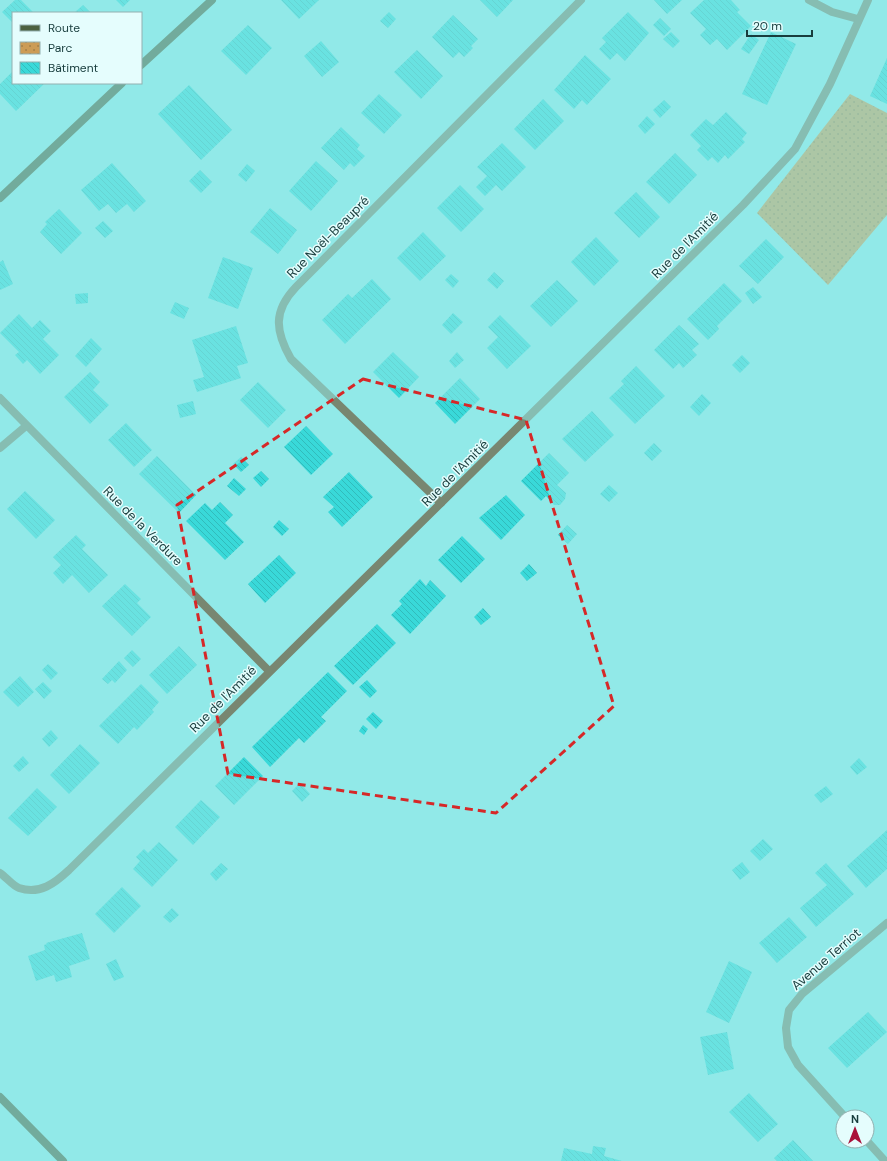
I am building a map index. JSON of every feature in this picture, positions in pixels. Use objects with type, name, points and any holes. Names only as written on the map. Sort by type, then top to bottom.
[{"type":"street","points":[[142,64],[212,0]]},
{"type":"street","name":"Rue Noël-Beaupré","points":[[441,503],[291,359],[282,343],[278,328],[280,313],[296,286],[581,0]]},
{"type":"street","points":[[809,0],[832,12],[858,19]]},
{"type":"street","name":"Rue de l'Amitié","points":[[0,873],[18,888],[36,891],[53,884],[743,205],[795,149],[830,84],[858,19],[868,0]]},
{"type":"street","points":[[0,198],[121,84]]},
{"type":"street","name":"Rue de la Verdure","points":[[0,398],[269,671]]},
{"type":"street","points":[[0,448],[26,426]]},
{"type":"street","name":"Avenue Terriot","points":[[838,1109],[798,1065],[788,1047],[786,1028],[789,1010],[802,994],[887,923]]},
{"type":"street","points":[[0,1097],[63,1161]]},
{"type":"street","points":[[874,1149],[885,1161]]},
{"type":"highlighted area","points":[[363,379],[526,420],[614,706],[496,813],[228,774],[177,505]]},
{"type":"green space","points":[[850,94],[887,113],[887,215],[828,285],[757,213]]},
{"type":"building","points":[[15,0],[21,0],[33,12],[12,12],[12,22],[2,12]]},
{"type":"building","points":[[116,0],[130,0],[123,7]]},
{"type":"building","points":[[281,0],[319,0],[299,19]]},
{"type":"building","points":[[480,0],[513,0],[497,17]]},
{"type":"building","points":[[654,0],[682,0],[667,14]]},
{"type":"building","points":[[704,0],[731,0],[740,10],[737,12],[751,26],[727,50],[717,39],[710,45],[700,35],[706,29],[690,13]]},
{"type":"building","points":[[83,5],[90,12],[75,12]]},
{"type":"building","points":[[389,12],[396,19],[388,28],[380,21]]},
{"type":"building","points":[[628,12],[649,33],[625,61],[617,53],[610,60],[599,49],[606,42],[602,38]]},
{"type":"building","points":[[453,15],[478,39],[471,46],[473,48],[464,57],[459,52],[453,58],[432,37]]},
{"type":"building","points":[[660,18],[671,29],[664,36],[653,25]]},
{"type":"building","points":[[248,25],[272,48],[246,75],[221,51]]},
{"type":"building","points":[[671,32],[680,41],[673,48],[663,39]]},
{"type":"building","points":[[771,32],[796,44],[767,105],[742,94]]},
{"type":"building","points":[[751,34],[759,40],[749,54],[741,49]]},
{"type":"building","points":[[321,41],[339,62],[322,77],[304,56]]},
{"type":"building","points":[[417,50],[443,76],[421,99],[394,72]]},
{"type":"building","points":[[585,55],[611,79],[587,105],[582,100],[574,109],[554,90]]},
{"type":"building","points":[[887,58],[887,104],[870,96]]},
{"type":"building","points":[[12,72],[12,84],[44,84],[16,111],[0,94],[0,84]]},
{"type":"building","points":[[189,85],[232,130],[201,160],[158,114]]},
{"type":"building","points":[[379,94],[402,115],[384,134],[361,113]]},
{"type":"building","points":[[543,99],[564,121],[535,150],[514,129]]},
{"type":"building","points":[[664,100],[671,107],[660,118],[653,110]]},
{"type":"building","points":[[726,112],[747,133],[742,139],[745,142],[728,159],[725,155],[718,163],[712,157],[708,161],[697,150],[701,146],[690,135],[706,119],[713,125]]},
{"type":"building","points":[[647,116],[655,124],[645,134],[638,126]]},
{"type":"building","points":[[341,127],[360,145],[357,149],[365,156],[354,167],[350,163],[344,170],[321,148]]},
{"type":"building","points":[[502,143],[526,167],[502,191],[496,185],[485,196],[476,187],[487,176],[477,167]]},
{"type":"building","points":[[675,153],[697,175],[669,204],[646,182]]},
{"type":"building","points":[[316,161],[338,181],[311,211],[289,191]]},
{"type":"building","points":[[112,163],[146,201],[134,212],[127,204],[116,213],[108,204],[99,211],[81,190]]},
{"type":"building","points":[[247,164],[255,171],[246,182],[238,175]]},
{"type":"building","points":[[200,170],[212,182],[201,193],[189,181]]},
{"type":"building","points":[[460,185],[484,209],[461,232],[437,208]]},
{"type":"building","points":[[636,192],[660,217],[639,238],[614,213]]},
{"type":"building","points":[[270,208],[297,230],[278,254],[250,232]]},
{"type":"building","points":[[59,209],[82,233],[61,254],[40,232],[47,224],[45,222]]},
{"type":"building","points":[[103,221],[113,231],[105,238],[95,228]]},
{"type":"building","points":[[423,232],[446,256],[420,281],[397,258]]},
{"type":"building","points":[[596,237],[619,261],[594,286],[571,262]]},
{"type":"building","points":[[766,239],[784,257],[758,284],[739,266]]},
{"type":"building","points":[[223,257],[253,268],[238,309],[208,298]]},
{"type":"building","points":[[3,260],[13,284],[0,290],[0,262]]},
{"type":"building","points":[[494,272],[504,281],[497,289],[487,280]]},
{"type":"building","points":[[451,274],[459,281],[453,288],[445,280]]},
{"type":"building","points":[[372,279],[391,299],[345,344],[322,320],[348,294],[352,298]]},
{"type":"building","points":[[557,280],[578,301],[551,327],[530,306]]},
{"type":"building","points":[[724,283],[742,301],[717,326],[719,329],[708,340],[687,319]]},
{"type":"building","points":[[753,287],[762,297],[753,304],[745,293]]},
{"type":"building","points":[[88,293],[88,303],[76,304],[75,294]]},
{"type":"building","points":[[175,302],[189,308],[184,319],[170,313]]},
{"type":"building","points":[[453,313],[463,322],[451,334],[442,325]]},
{"type":"building","points":[[19,314],[32,328],[40,320],[51,331],[43,339],[59,355],[40,374],[27,360],[23,364],[15,355],[19,352],[0,333]]},
{"type":"building","points":[[500,315],[531,346],[507,369],[487,348],[498,337],[488,327]]},
{"type":"building","points":[[679,325],[699,344],[692,350],[697,355],[683,368],[679,363],[673,369],[654,350]]},
{"type":"building","points":[[236,326],[248,363],[237,366],[241,378],[197,392],[193,380],[204,377],[192,340]]},
{"type":"building","points":[[91,338],[102,349],[86,367],[75,356]]},
{"type":"building","points":[[393,352],[419,377],[399,398],[373,372]]},
{"type":"building","points":[[457,352],[464,360],[455,368],[449,361]]},
{"type":"building","points":[[742,355],[750,363],[740,373],[732,365]]},
{"type":"building","points":[[636,366],[665,396],[635,424],[609,398],[624,384],[621,381]]},
{"type":"building","points":[[90,372],[100,382],[93,390],[109,405],[90,424],[64,397]]},
{"type":"building","points":[[460,378],[480,399],[455,424],[435,403]]},
{"type":"building","points":[[258,382],[286,410],[268,428],[240,400]]},
{"type":"building","points":[[702,394],[711,403],[699,416],[690,407]]},
{"type":"building","points":[[193,401],[196,414],[180,418],[177,405]]},
{"type":"building","points":[[592,411],[614,435],[585,462],[562,439]]},
{"type":"building","points":[[126,423],[152,450],[134,467],[108,440]]},
{"type":"building","points":[[306,426],[333,454],[311,475],[284,447]]},
{"type":"building","points":[[654,443],[662,451],[652,461],[644,453]]},
{"type":"building","points":[[549,453],[569,473],[557,485],[566,493],[565,499],[560,505],[554,505],[546,496],[541,501],[521,481]]},
{"type":"building","points":[[157,456],[196,495],[179,513],[139,474]]},
{"type":"building","points":[[241,457],[249,465],[241,472],[233,464]]},
{"type":"building","points":[[261,471],[269,479],[261,487],[253,478]]},
{"type":"building","points":[[349,472],[373,497],[342,527],[328,512],[334,507],[323,497]]},
{"type":"building","points":[[234,478],[246,489],[239,496],[227,486]]},
{"type":"building","points":[[609,485],[618,493],[609,502],[600,494]]},
{"type":"building","points":[[25,491],[55,520],[36,539],[7,509]]},
{"type":"building","points":[[506,495],[525,515],[501,540],[479,518]]},
{"type":"building","points":[[220,502],[233,515],[225,523],[244,542],[225,560],[186,521],[205,503],[212,510]]},
{"type":"building","points":[[279,520],[289,529],[282,536],[273,527]]},
{"type":"building","points":[[567,525],[577,534],[568,544],[558,535]]},
{"type":"building","points":[[76,535],[86,545],[82,549],[108,575],[89,593],[72,575],[63,584],[53,573],[61,565],[53,557]]},
{"type":"building","points":[[462,536],[485,559],[461,583],[438,560]]},
{"type":"building","points":[[279,555],[296,573],[265,603],[248,584]]},
{"type":"building","points":[[529,564],[537,573],[527,581],[520,573]]},
{"type":"building","points":[[420,579],[426,586],[430,580],[446,596],[410,634],[391,615],[402,604],[399,601]]},
{"type":"building","points":[[125,584],[141,599],[137,603],[151,617],[132,636],[102,606]]},
{"type":"building","points":[[483,608],[491,617],[481,625],[474,617]]},
{"type":"building","points":[[377,624],[396,643],[353,685],[334,666]]},
{"type":"building","points":[[179,646],[197,665],[167,694],[149,675]]},
{"type":"building","points":[[132,650],[141,659],[133,667],[124,658]]},
{"type":"building","points":[[119,661],[127,670],[115,683],[112,680],[108,684],[102,679]]},
{"type":"building","points":[[48,664],[58,673],[51,680],[42,670]]},
{"type":"building","points":[[328,672],[347,691],[321,717],[326,721],[304,743],[299,738],[270,767],[252,747]]},
{"type":"building","points":[[20,676],[34,692],[18,707],[3,692]]},
{"type":"building","points":[[367,680],[377,691],[370,698],[359,687]]},
{"type":"building","points":[[43,682],[52,691],[44,699],[35,689]]},
{"type":"building","points":[[141,684],[159,702],[152,710],[154,712],[137,730],[134,727],[118,744],[99,726]]},
{"type":"building","points":[[373,712],[383,721],[376,729],[366,719]]},
{"type":"building","points":[[363,725],[368,729],[364,735],[359,731]]},
{"type":"building","points":[[51,730],[58,738],[49,747],[42,739]]},
{"type":"building","points":[[80,744],[100,763],[69,794],[50,775]]},
{"type":"building","points":[[23,756],[29,763],[19,772],[13,766]]},
{"type":"building","points":[[244,757],[263,776],[234,805],[215,786]]},
{"type":"building","points":[[859,758],[867,767],[857,775],[850,767]]},
{"type":"building","points":[[300,783],[310,794],[302,802],[292,791]]},
{"type":"building","points":[[826,786],[833,794],[821,803],[814,795]]},
{"type":"building","points":[[37,788],[57,807],[28,836],[8,818]]},
{"type":"building","points":[[201,800],[220,817],[193,845],[175,827]]},
{"type":"building","points":[[887,830],[887,869],[866,888],[847,866]]},
{"type":"building","points":[[763,839],[773,849],[760,861],[750,851]]},
{"type":"building","points":[[159,842],[178,860],[152,887],[133,869],[140,861],[136,857],[144,849],[148,853]]},
{"type":"building","points":[[742,862],[750,872],[740,880],[732,870]]},
{"type":"building","points":[[221,863],[228,869],[216,881],[210,874]]},
{"type":"building","points":[[826,863],[854,894],[816,927],[800,908],[827,885],[815,873]]},
{"type":"building","points":[[122,887],[141,906],[114,933],[95,914]]},
{"type":"building","points":[[172,908],[179,915],[170,923],[163,917]]},
{"type":"building","points":[[789,917],[807,937],[777,963],[759,943]]},
{"type":"building","points":[[82,933],[90,959],[69,966],[72,977],[56,982],[54,975],[36,981],[28,956],[45,950],[44,945],[47,944],[46,943]]},
{"type":"building","points":[[116,959],[124,977],[114,981],[106,964]]},
{"type":"building","points":[[729,961],[752,972],[729,1023],[706,1012]]},
{"type":"building","points":[[868,1012],[887,1032],[847,1068],[828,1048]]},
{"type":"building","points":[[727,1032],[734,1069],[708,1075],[700,1037]]},
{"type":"building","points":[[749,1093],[778,1124],[758,1142],[729,1112]]},
{"type":"building","points":[[793,1140],[813,1161],[777,1161],[774,1158]]},
{"type":"building","points":[[593,1146],[606,1148],[604,1156],[622,1161],[561,1161],[564,1148],[592,1154]]}]
